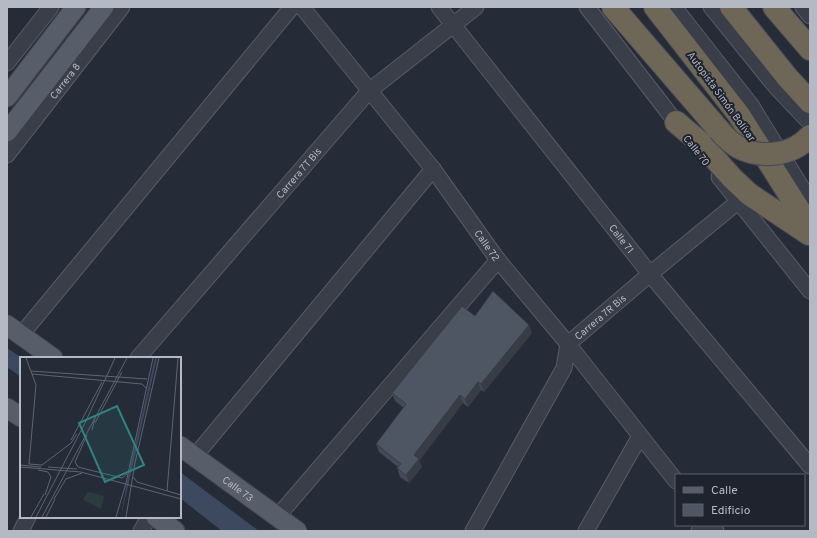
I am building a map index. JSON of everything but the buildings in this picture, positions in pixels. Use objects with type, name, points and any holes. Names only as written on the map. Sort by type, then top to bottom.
[{"type":"highway","name":"Autopista Simón Bolívar","points":[[655,7],[738,115],[810,227]]},
{"type":"highway","points":[[731,7],[787,77],[810,102]]},
{"type":"highway","points":[[774,7],[810,49]]},
{"type":"highway","points":[[615,8],[719,130],[736,147],[759,154],[783,153],[805,142],[810,136]]},
{"type":"highway","points":[[676,122],[702,144],[732,178],[749,194],[810,235]]},
{"type":"main road","points":[[7,97],[76,7]]},
{"type":"main road","name":"Carrera 8","points":[[7,132],[104,8]]},
{"type":"main road","points":[[14,330],[52,357]]},
{"type":"main road","points":[[7,408],[20,416]]},
{"type":"main road","name":"Calle 73","points":[[187,451],[297,531]]},
{"type":"main road","points":[[157,518],[175,531]]},
{"type":"street","points":[[7,63],[12,46],[51,7]]},
{"type":"street","name":"Carrera 8","points":[[7,155],[122,7]]},
{"type":"street","points":[[14,330],[292,7]]},
{"type":"street","name":"Calle 72","points":[[302,7],[433,170],[498,260],[568,344],[675,480]]},
{"type":"street","name":"Calle 71","points":[[440,7],[650,274],[810,466]]},
{"type":"street","name":"Carrera 7T Bis","points":[[139,357],[369,91],[476,7]]},
{"type":"street","name":"Calle 70","points":[[587,7],[810,291]]},
{"type":"street","points":[[674,7],[751,105],[810,201]]},
{"type":"street","points":[[711,7],[775,86],[810,123]]},
{"type":"street","points":[[803,7],[810,16]]},
{"type":"street","points":[[187,451],[433,170]]},
{"type":"street","name":"Carrera 7R Bis","points":[[473,531],[564,368],[568,344],[739,201]]},
{"type":"street","points":[[278,516],[498,260]]},
{"type":"street","points":[[586,531],[640,436]]},
{"type":"street","points":[[21,531],[28,518]]},
{"type":"street","points":[[141,531],[148,518]]},
{"type":"water","points":[[7,348],[20,357],[20,376],[7,367]]},
{"type":"water","points":[[181,473],[259,531],[222,531],[181,499]]}]
